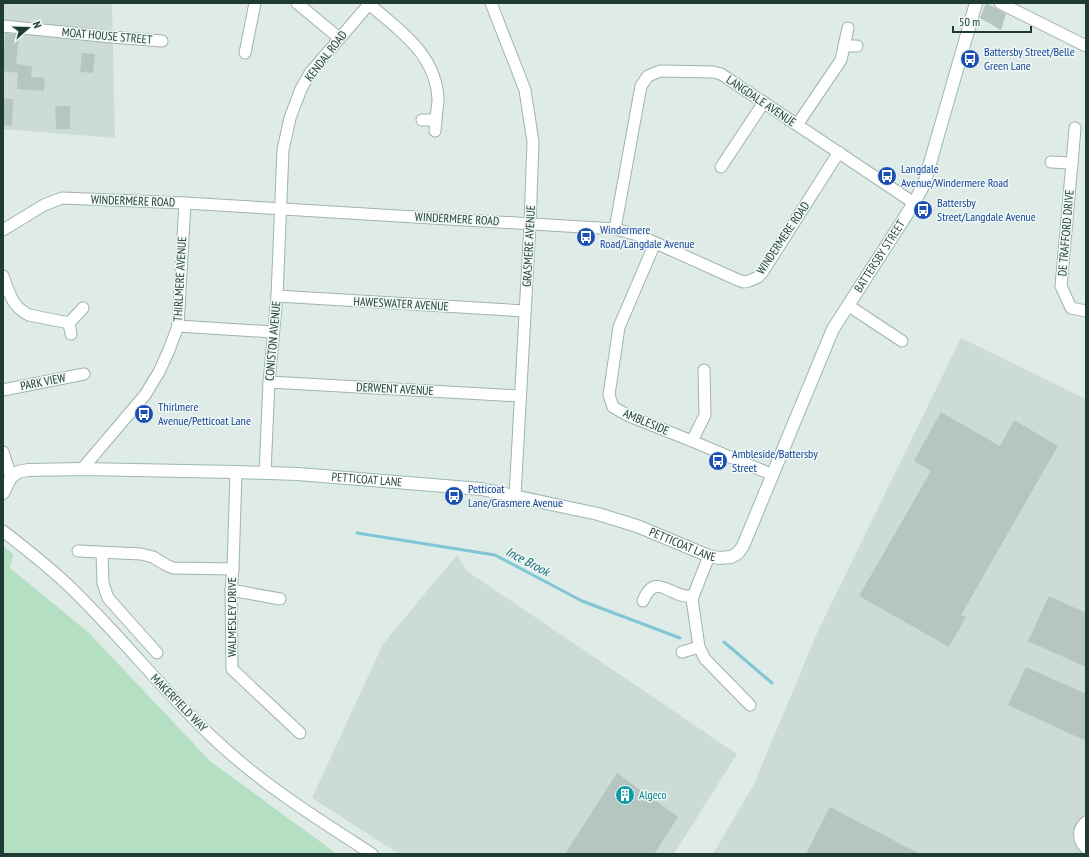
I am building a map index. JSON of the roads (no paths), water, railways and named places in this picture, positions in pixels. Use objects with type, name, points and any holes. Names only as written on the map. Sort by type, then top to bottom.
[{"type":"street","points":[[245,53],[255,3]]},
{"type":"street","points":[[297,3],[339,38]]},
{"type":"street","points":[[369,3],[414,43],[425,56],[432,70],[438,98],[436,126],[422,120]]},
{"type":"street","name":"KENDAL ROAD","points":[[280,209],[283,150],[290,118],[301,89],[310,73],[369,3]]},
{"type":"street","name":"GRASMERE AVENUE","points":[[491,3],[525,90],[533,142],[515,496]]},
{"type":"street","name":"BATTERSBY STREET","points":[[731,557],[738,553],[743,546],[833,329],[914,203],[924,184],[976,3]]},
{"type":"street","points":[[1000,3],[1086,46]]},
{"type":"street","name":"MOAT HOUSE STREET","points":[[3,26],[162,41]]},
{"type":"street","points":[[797,125],[841,60],[848,28]]},
{"type":"street","points":[[844,46],[857,46]]},
{"type":"street","name":"LANGDALE AVENUE","points":[[616,229],[640,86],[648,76],[660,71],[713,72],[728,78],[914,203]]},
{"type":"street","points":[[721,167],[764,102]]},
{"type":"street","name":"DE TRAFFORD DRIVE","points":[[1075,128],[1061,286],[1070,308],[1086,311]]},
{"type":"street","name":"WINDERMERE ROAD","points":[[3,230],[44,205],[62,198],[184,203],[616,229],[638,235],[744,282],[754,280],[762,273],[839,152]]},
{"type":"street","points":[[1051,162],[1072,163]]},
{"type":"street","name":"THIRLMERE AVENUE","points":[[82,469],[145,395],[159,372],[169,350],[178,326],[184,203]]},
{"type":"street","name":"CONISTON AVENUE","points":[[265,473],[269,382],[277,296],[280,209]]},
{"type":"street","name":"AMBLESIDE","points":[[655,243],[619,327],[609,396],[613,407],[629,416],[772,475]]},
{"type":"street","points":[[3,276],[15,305],[24,313],[70,328],[83,308]]},
{"type":"street","name":"HAWESWATER AVENUE","points":[[277,296],[525,311]]},
{"type":"street","name":"BATTERSBY STREET","points":[[849,306],[902,341]]},
{"type":"street","points":[[178,326],[273,332]]},
{"type":"street","points":[[692,441],[705,415],[704,370]]},
{"type":"street","name":"PARK VIEW","points":[[3,390],[84,374]]},
{"type":"street","name":"DERWENT AVENUE","points":[[269,382],[520,396]]},
{"type":"street","points":[[3,452],[6,484]]},
{"type":"street","name":"PETTICOAT LANE","points":[[6,484],[18,472],[28,470],[82,469],[265,473],[481,489],[598,514],[662,536],[709,556],[725,559],[731,557]]},
{"type":"street","name":"WALMESLEY DRIVE","points":[[236,472],[231,590],[232,669],[300,733]]},
{"type":"street","name":"MAKERFIELD WAY","points":[[3,530],[69,586],[100,617],[180,706],[213,738],[255,774],[298,806],[372,854]]},
{"type":"street","points":[[78,551],[141,554],[153,557],[174,568],[233,569]]},
{"type":"street","points":[[102,553],[103,583],[108,598],[157,653]]},
{"type":"street","points":[[709,556],[692,599],[699,647],[705,659],[750,706]]},
{"type":"street","points":[[643,601],[647,590],[654,586],[661,586],[686,597],[693,596]]},
{"type":"street","points":[[231,590],[280,599]]},
{"type":"street","points":[[682,652],[699,647]]},
{"type":"street","points":[[1086,822],[1079,833],[1081,843],[1086,848]]},
{"type":"waterway","name":"Ince Brook","points":[[357,533],[495,555],[582,601],[680,638]]},
{"type":"waterway","name":"Ince Brook","points":[[724,642],[772,683]]},
{"type":"place","name":"Battersby Street/Belle Green Lane","points":[[970,59]]},
{"type":"place","name":"Langdale Avenue/Windermere Road","points":[[887,176]]},
{"type":"place","name":"Battersby Street/Langdale Avenue","points":[[923,210]]},
{"type":"place","name":"Windermere Road/Langdale Avenue","points":[[586,237]]},
{"type":"place","name":"Thirlmere Avenue/Petticoat Lane","points":[[144,414]]},
{"type":"place","name":"Ambleside/Battersby Street","points":[[718,461]]},
{"type":"place","name":"Petticoat Lane/Grasmere Avenue","points":[[454,496]]},
{"type":"place","name":"Algeco","points":[[625,795]]}]
